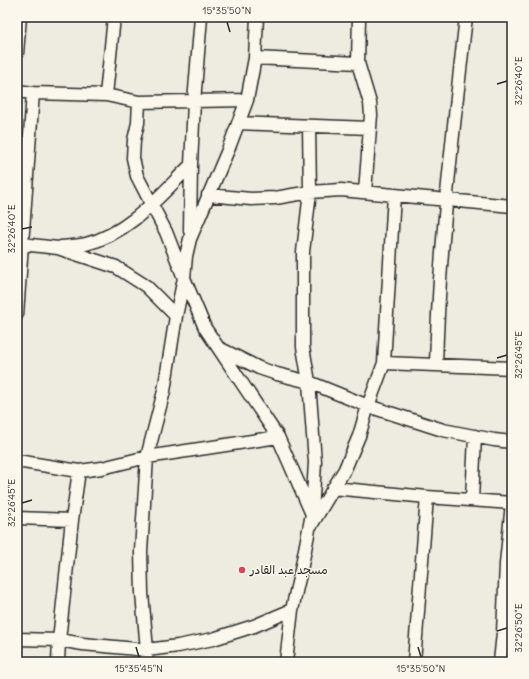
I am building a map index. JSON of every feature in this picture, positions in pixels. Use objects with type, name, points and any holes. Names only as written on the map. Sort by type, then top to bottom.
[{"type":"street","points":[[17,53],[20,17]]},
{"type":"street","points":[[106,95],[114,17]]},
{"type":"street","points":[[190,239],[191,165],[200,17]]},
{"type":"street","points":[[147,656],[142,593],[141,551],[147,457],[164,391],[190,239],[248,100],[255,58],[257,17]]},
{"type":"street","points":[[359,17],[358,63],[370,103],[371,115],[365,192]]},
{"type":"street","points":[[436,365],[446,199],[466,17]]},
{"type":"street","points":[[255,58],[358,63]]},
{"type":"street","points":[[17,91],[33,93],[106,95],[139,102],[248,100]]},
{"type":"street","points":[[17,314],[19,257],[22,244],[33,93]]},
{"type":"street","points":[[139,102],[138,123],[134,140],[133,158],[137,176],[166,232],[205,328],[278,437],[312,514]]},
{"type":"street","points":[[238,123],[370,128]]},
{"type":"street","points":[[286,662],[292,610],[310,528],[315,462],[309,382],[303,347],[303,252],[310,192],[309,126]]},
{"type":"street","points":[[58,248],[85,245],[107,237],[128,225],[191,165]]},
{"type":"street","points":[[208,195],[251,199],[275,198],[310,192],[341,190],[512,206]]},
{"type":"street","points":[[310,528],[345,469],[359,436],[368,406],[384,364],[394,195]]},
{"type":"street","points":[[22,244],[58,248],[116,267],[146,286],[176,316]]},
{"type":"street","points":[[218,348],[259,368],[309,382],[368,406],[443,430],[512,442]]},
{"type":"street","points":[[384,364],[512,368]]},
{"type":"street","points":[[472,500],[475,436]]},
{"type":"street","points":[[17,461],[79,471],[102,468],[147,457],[278,437]]},
{"type":"street","points":[[58,662],[72,520],[79,471]]},
{"type":"street","points":[[333,488],[512,503],[506,564],[503,633],[500,662]]},
{"type":"street","points":[[414,662],[427,497]]},
{"type":"street","points":[[17,518],[72,520]]},
{"type":"street","points":[[17,639],[59,640],[147,656],[178,646],[213,639],[254,626],[292,610]]},
{"type":"place","name":"مسجد عبد القادر","points":[[242,570]]}]
